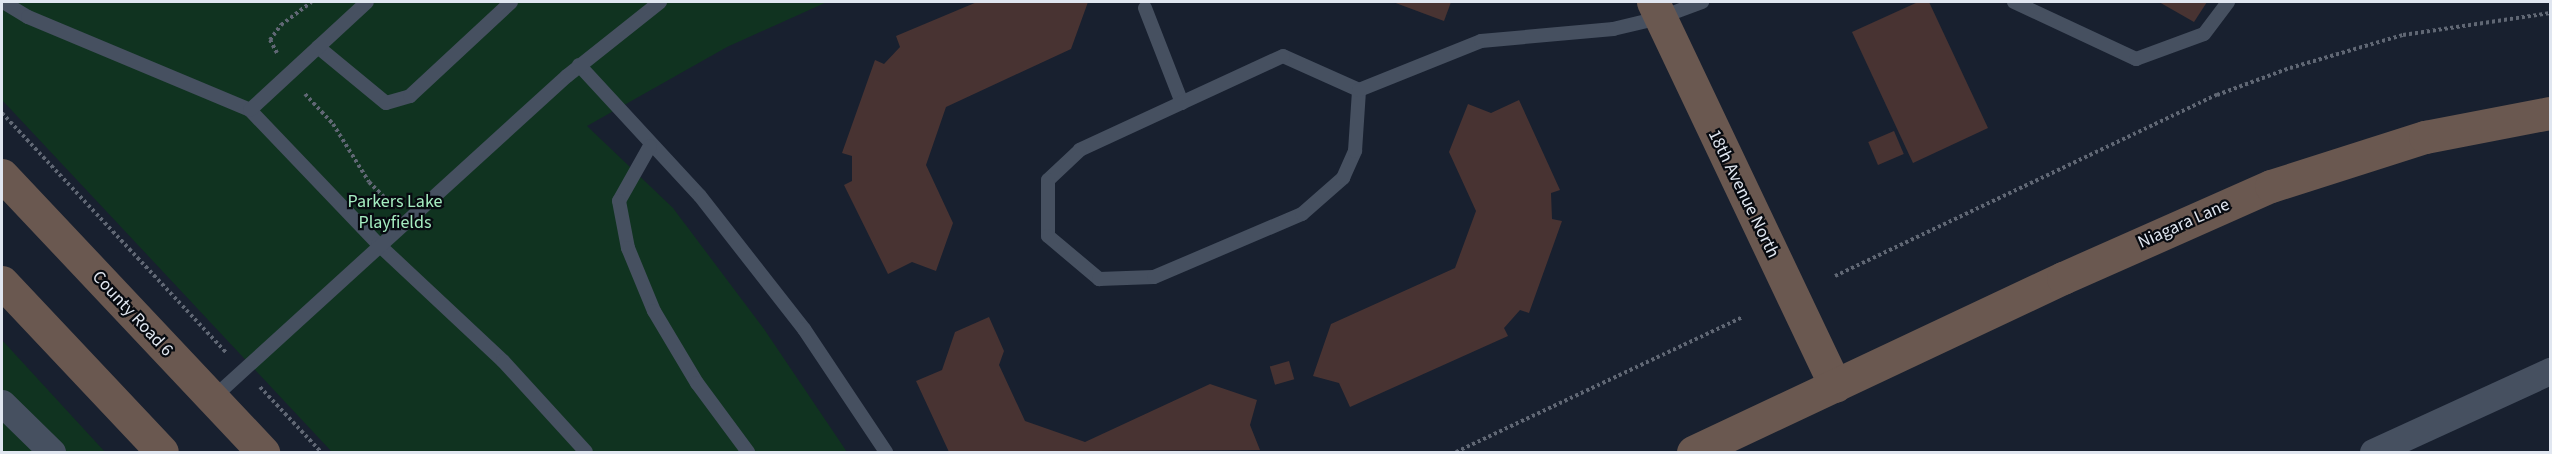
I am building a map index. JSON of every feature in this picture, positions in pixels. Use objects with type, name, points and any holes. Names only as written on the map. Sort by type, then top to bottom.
[{"type":"street","name":"18th Avenue North","points":[[1656,10],[1835,386]]},
{"type":"street","name":"Niagara Lane","points":[[1693,453],[2073,273],[2271,186],[2425,137],[2550,113]]},
{"type":"street","name":"County Road 6","points":[[2,175],[263,453]]},
{"type":"street","points":[[2,282],[162,453]]},
{"type":"street","points":[[2373,453],[2550,371]]},
{"type":"street","points":[[2,403],[52,453]]},
{"type":"lane","points":[[3,2],[28,18],[249,110],[378,244],[504,361],[586,453]]},
{"type":"lane","points":[[249,110],[367,2]]},
{"type":"lane","points":[[318,47],[386,103],[410,96],[511,2]]},
{"type":"lane","points":[[212,398],[378,244],[579,65],[660,2]]},
{"type":"lane","points":[[1359,90],[1355,151],[1343,178],[1302,214],[1154,277],[1100,279],[1048,236],[1048,180],[1080,150],[1283,56],[1359,90],[1482,41],[1614,29],[1656,10],[1701,2]]},
{"type":"lane","points":[[2014,2],[2136,59],[2204,34],[2228,2]]},
{"type":"lane","points":[[1145,8],[1182,103]]},
{"type":"lane","points":[[579,65],[650,146],[700,196],[804,329],[886,453]]},
{"type":"lane","points":[[650,146],[619,201],[628,248],[654,311],[697,383],[748,453]]},
{"type":"path","points":[[311,2],[281,25],[270,40],[288,74],[333,124],[369,183],[407,219]]},
{"type":"path","points":[[1835,276],[2217,95],[2290,68],[2403,35],[2550,13]]},
{"type":"path","points":[[2,113],[321,453]]},
{"type":"path","points":[[1456,453],[1743,318]]},
{"type":"green space","name":"Parkers Lake Playfields","points":[[2,2],[827,2],[727,47],[587,126],[673,208],[764,329],[847,452],[332,452],[2,100]]},
{"type":"green space","points":[[2,340],[105,452],[2,452]]},
{"type":"building","points":[[977,2],[1088,2],[1071,49],[946,107],[926,165],[953,223],[936,271],[912,262],[888,274],[844,185],[852,181],[852,156],[842,153],[875,60],[884,64],[900,47],[896,36]]},
{"type":"building","points":[[1393,2],[1451,2],[1444,21]]},
{"type":"building","points":[[1918,2],[1929,2],[1988,128],[1913,163],[1852,32]]},
{"type":"building","points":[[2159,2],[2207,2],[2194,22]]},
{"type":"building","points":[[1519,100],[1560,190],[1551,193],[1552,219],[1562,221],[1529,313],[1520,310],[1504,328],[1508,336],[1350,407],[1339,383],[1313,376],[1331,324],[1455,268],[1476,211],[1449,152],[1468,104],[1491,113]]},
{"type":"building","points":[[1894,131],[1904,154],[1878,165],[1868,142]]},
{"type":"building","points":[[989,317],[1004,351],[999,365],[1025,421],[1085,442],[1210,384],[1257,400],[1250,425],[1260,450],[949,452],[916,381],[942,370],[955,332]]},
{"type":"building","points":[[1289,361],[1294,379],[1275,385],[1270,367]]}]
